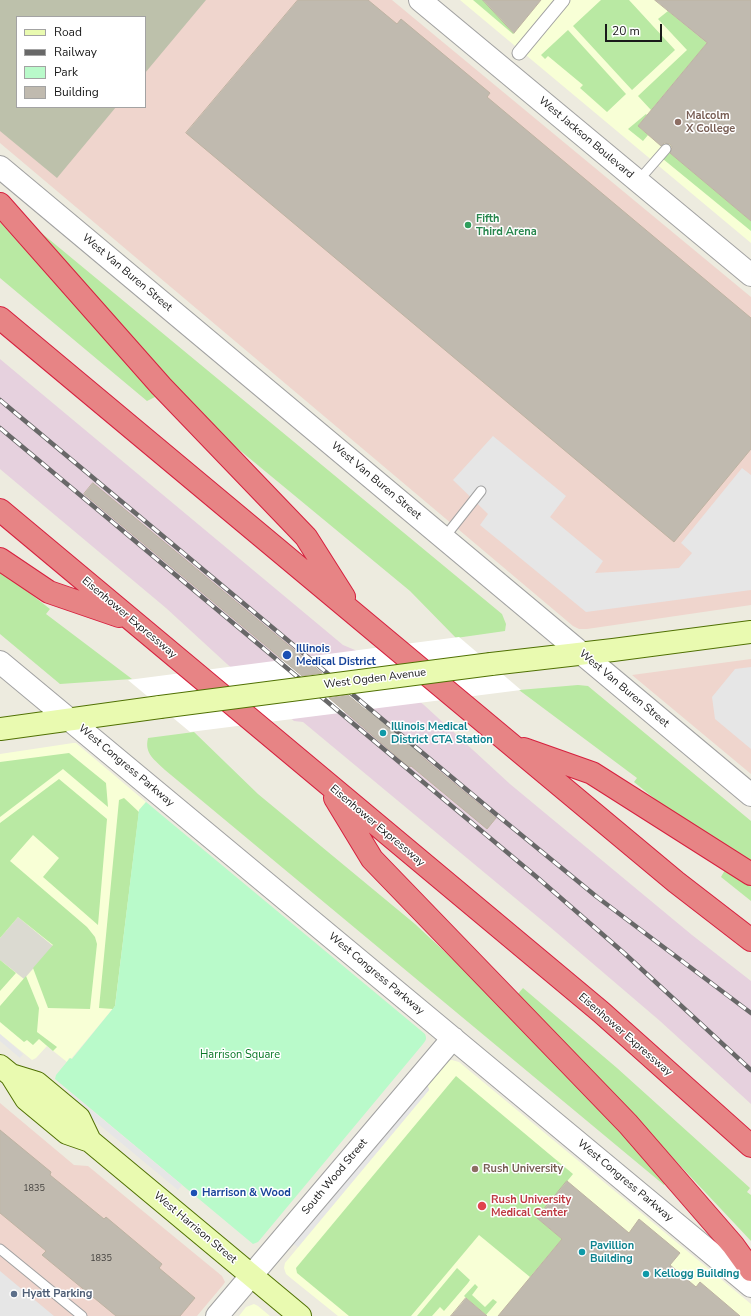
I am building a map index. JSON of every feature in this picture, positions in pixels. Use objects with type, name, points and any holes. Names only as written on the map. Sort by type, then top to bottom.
[{"type":"highway","points":[[0,204],[161,386],[306,537],[354,614]]},
{"type":"highway","points":[[0,318],[676,882],[751,940]]},
{"type":"highway","name":"Eisenhower Expressway","points":[[0,510],[601,1012],[751,1146]]},
{"type":"highway","points":[[0,559],[49,592],[132,620]]},
{"type":"highway","points":[[510,744],[592,773],[751,874]]},
{"type":"highway","points":[[328,784],[372,859],[628,1124],[733,1244],[751,1270]]},
{"type":"main road","name":"West Ogden Avenue","points":[[0,729],[491,664],[751,632]]},
{"type":"main road","name":"West Harrison Street","points":[[6,1070],[38,1083],[79,1118],[90,1141],[300,1316]]},
{"type":"street","name":"West Jackson Boulevard","points":[[420,0],[751,275]]},
{"type":"street","points":[[519,53],[563,0]]},
{"type":"street","name":"West Van Buren Street","points":[[0,167],[751,795]]},
{"type":"street","name":"West Congress Parkway","points":[[0,662],[751,1286]]},
{"type":"street","name":"South Wood Street","points":[[217,1316],[453,1038]]},
{"type":"lane","points":[[638,181],[666,149]]},
{"type":"lane","points":[[444,538],[481,491]]},
{"type":"lane","points":[[0,1249],[82,1316]]},
{"type":"shaded area","points":[[0,0],[392,0],[751,297],[751,605],[587,629],[579,629],[573,626],[0,143]]},
{"type":"shaded area","points":[[0,0],[206,0],[146,72],[146,16],[16,16],[16,108],[115,108],[57,178],[0,131]]},
{"type":"shaded area","name":"Malcolm X College","points":[[460,0],[751,0],[751,243]]},
{"type":"shaded area","points":[[0,359],[343,645],[355,650],[424,705],[510,784],[692,935],[751,981],[751,1104],[660,1021],[550,927],[303,722],[294,721],[227,664],[166,608],[0,469]]},
{"type":"shaded area","points":[[493,436],[566,496],[550,517],[603,561],[595,573],[679,568],[692,553],[681,543],[742,468],[751,475],[751,590],[586,612],[480,525],[488,514],[453,480]]},
{"type":"shaded area","points":[[751,659],[751,774],[632,675]]},
{"type":"shaded area","points":[[751,667],[751,749],[715,719],[712,697],[735,669]]},
{"type":"shaded area","points":[[76,743],[146,802],[139,810],[115,1006],[67,1062],[47,1046],[36,1058],[32,1060],[0,1034],[0,754]]},
{"type":"shaded area","points":[[18,917],[53,946],[24,979],[0,960],[0,938]]},
{"type":"shaded area","points":[[0,1034],[23,1054],[20,1058],[0,1041]]},
{"type":"shaded area","name":"Rush University Medical Center","points":[[452,1060],[459,1062],[751,1304],[751,1316],[338,1316],[286,1274],[284,1268],[285,1263],[429,1090],[427,1083],[447,1061]]},
{"type":"shaded area","points":[[427,1083],[429,1090],[298,1247],[292,1243]]},
{"type":"shaded area","points":[[71,1093],[182,1185],[178,1190],[67,1098]]},
{"type":"shaded area","points":[[0,1103],[74,1165],[88,1166],[222,1276],[225,1282],[197,1316],[0,1316]]},
{"type":"shaded area","name":"Hyatt Parking","points":[[0,1271],[54,1316],[0,1316]]},
{"type":"shaded area","points":[[254,1304],[270,1316],[239,1316],[246,1307]]},
{"type":"green space","points":[[473,0],[483,0],[514,33],[513,34]]},
{"type":"green space","points":[[601,0],[629,0],[675,50],[632,90],[573,26]]},
{"type":"green space","points":[[668,11],[707,43],[651,110],[638,96],[687,50],[658,19]]},
{"type":"green space","points":[[568,30],[626,94],[607,112],[580,88],[583,85],[548,56],[545,59],[541,55]]},
{"type":"green space","points":[[646,114],[647,115],[638,126],[648,135],[643,141],[628,129]]},
{"type":"green space","points":[[669,152],[751,221],[751,231],[663,159]]},
{"type":"green space","points":[[0,222],[155,393],[155,397],[147,401],[0,278]]},
{"type":"green space","points":[[33,226],[502,614],[506,624],[505,631],[456,638],[410,591],[231,443],[168,381]]},
{"type":"green space","points":[[0,570],[50,609],[46,614],[132,679],[60,684],[0,634]]},
{"type":"green space","points":[[578,685],[588,686],[751,821],[751,863],[682,821],[634,782],[637,778],[519,690]]},
{"type":"green space","points":[[194,732],[258,794],[415,924],[460,966],[601,1112],[666,1182],[664,1185],[165,770],[149,753],[147,744],[148,738]]},
{"type":"green space","points":[[69,753],[106,783],[108,807],[63,769],[0,817],[0,762]]},
{"type":"green space","points":[[59,779],[107,819],[98,925],[43,877],[59,858],[33,835],[10,861],[87,927],[95,937],[97,944],[90,1009],[48,1008],[33,968],[53,945],[18,917],[0,938],[0,823]]},
{"type":"green space","points":[[124,798],[139,812],[115,1006],[113,1009],[99,1008],[119,800]]},
{"type":"green space","name":"Harrison Square","points":[[146,802],[425,1034],[426,1037],[423,1044],[258,1242],[253,1244],[55,1079],[56,1075],[70,1058],[72,1059],[115,1006],[139,810]]},
{"type":"green space","points":[[725,870],[751,885],[751,901],[721,877]]},
{"type":"green space","points":[[0,960],[16,973],[0,991]]},
{"type":"green space","points":[[26,976],[39,1008],[37,1032],[57,1047],[53,1051],[39,1039],[33,1045],[27,1040],[24,1042],[0,1022],[0,1006]]},
{"type":"green space","points":[[523,988],[617,1068],[750,1188],[747,1192],[751,1195],[751,1241],[517,995]]},
{"type":"green space","points":[[456,1076],[573,1174],[537,1218],[562,1239],[530,1277],[479,1235],[411,1316],[349,1316],[297,1273],[296,1268]]},
{"type":"green space","points":[[457,1268],[470,1280],[468,1283],[444,1311],[440,1307],[432,1316],[417,1316]]},
{"type":"green space","points":[[475,1284],[478,1287],[472,1295],[485,1307],[493,1299],[497,1302],[486,1315],[464,1296]]},
{"type":"pier","points":[[459,637],[521,690],[190,732],[128,680]]},
{"type":"building","name":"Fifth Third Arena","points":[[298,0],[368,0],[397,24],[401,19],[490,93],[487,97],[751,318],[751,449],[674,542],[186,133]]},
{"type":"building","points":[[483,0],[541,0],[514,33]]},
{"type":"building","points":[[655,0],[751,0],[751,221],[670,153],[672,147],[670,144],[664,143],[661,146],[638,126],[707,43]]},
{"type":"building","points":[[93,483],[322,673],[302,676],[84,494]]},
{"type":"building","points":[[348,695],[366,710],[368,709],[421,753],[420,755],[496,818],[487,829],[411,766],[409,767],[329,698]]},
{"type":"building","points":[[0,1130],[51,1172],[50,1175],[104,1219],[106,1217],[162,1264],[159,1268],[195,1298],[180,1316],[116,1316],[42,1255],[46,1251],[0,1213]]},
{"type":"building","points":[[567,1181],[629,1233],[639,1219],[680,1253],[670,1265],[696,1287],[700,1282],[740,1316],[498,1316],[562,1239],[537,1218]]},
{"type":"building","points":[[466,1298],[487,1316],[451,1316]]},
{"type":"railway","points":[[0,400],[597,897],[751,1013]]},
{"type":"railway","points":[[0,428],[539,879],[624,953],[751,1070]]},
{"type":"place","name":"Malcolm X College","points":[[678,122]]},
{"type":"place","name":"Fifth Third Arena","points":[[468,225]]},
{"type":"place","name":"Illinois Medical District","points":[[287,655]]},
{"type":"place","name":"Illinois Medical District CTA Station","points":[[383,733]]},
{"type":"place","name":"Rush University","points":[[475,1169]]},
{"type":"place","name":"Harrison & Wood","points":[[194,1193]]},
{"type":"place","name":"Rush University Medical Center","points":[[482,1206]]},
{"type":"place","name":"Pavillion Building","points":[[582,1252]]},
{"type":"place","name":"Kellogg Building","points":[[646,1274]]},
{"type":"place","name":"Hyatt Parking","points":[[14,1294]]}]
